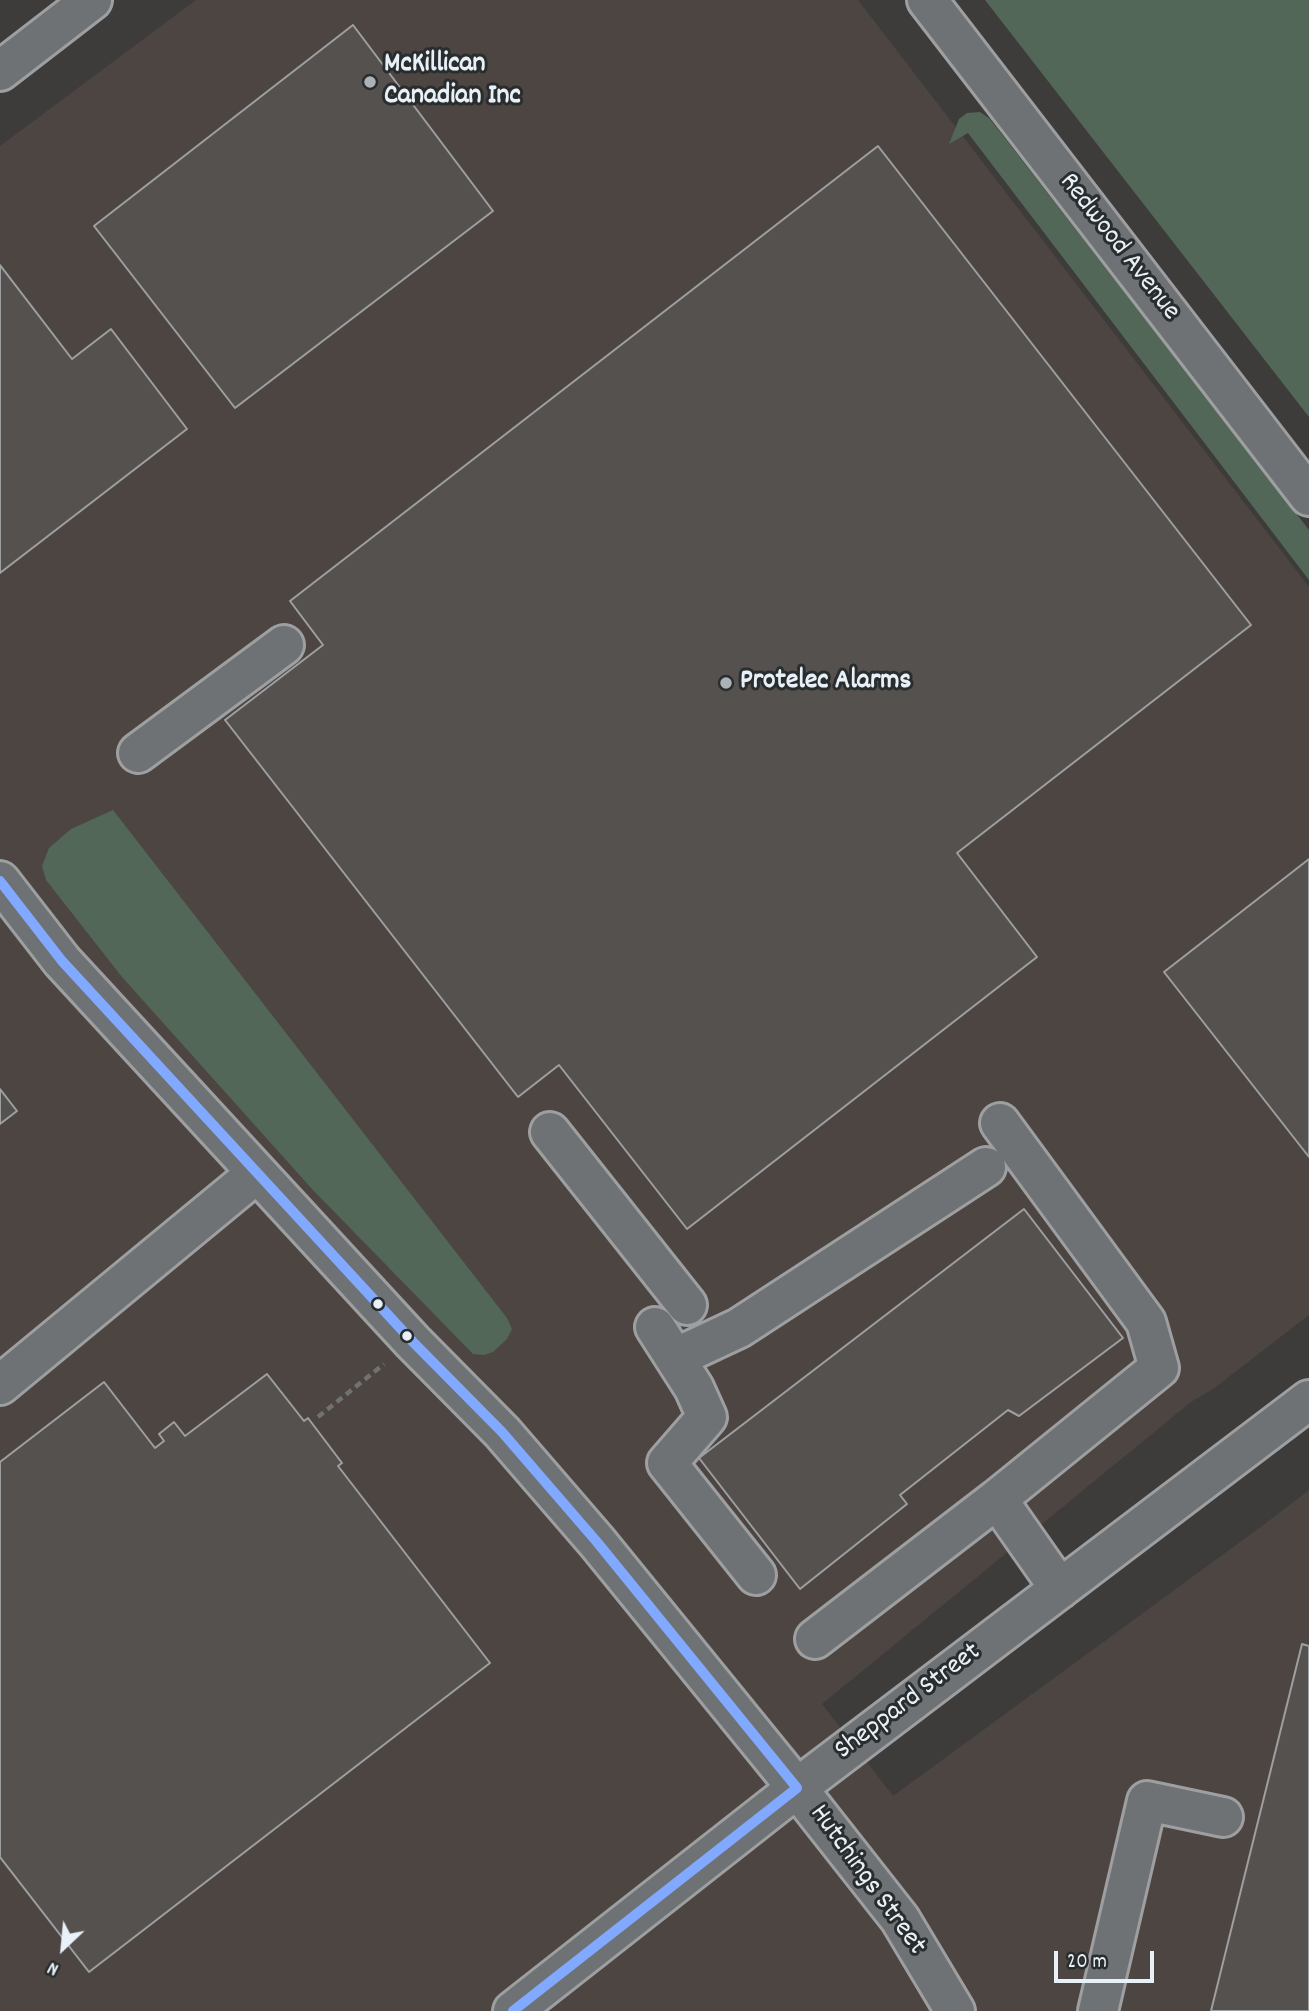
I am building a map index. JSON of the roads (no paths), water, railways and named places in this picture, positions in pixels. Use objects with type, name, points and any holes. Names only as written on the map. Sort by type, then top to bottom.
[{"type":"street","points":[[0,71],[92,0]]},
{"type":"street","name":"Redwood Avenue","points":[[927,0],[1309,496]]},
{"type":"street","points":[[138,753],[284,645]]},
{"type":"street","name":"Hutchings Street","points":[[0,881],[62,961],[412,1342],[502,1432],[580,1523],[797,1788],[900,1919],[956,2011]]},
{"type":"street","points":[[815,1639],[997,1499],[1159,1368],[1146,1322],[1000,1123]]},
{"type":"street","points":[[550,1132],[687,1304]]},
{"type":"street","points":[[756,1575],[667,1463],[708,1417],[694,1388],[665,1343],[739,1328],[986,1167]]},
{"type":"street","points":[[0,1385],[257,1173]]},
{"type":"street","name":"Sheppard Street","points":[[513,2011],[797,1788],[1309,1400]]},
{"type":"street","points":[[997,1499],[1060,1589]]},
{"type":"street","points":[[1098,2011],[1147,1801],[1223,1817]]},
{"type":"place","name":"McKillican Canadian Inc","points":[[370,82]]},
{"type":"place","name":"Protelec Alarms","points":[[726,683]]}]
